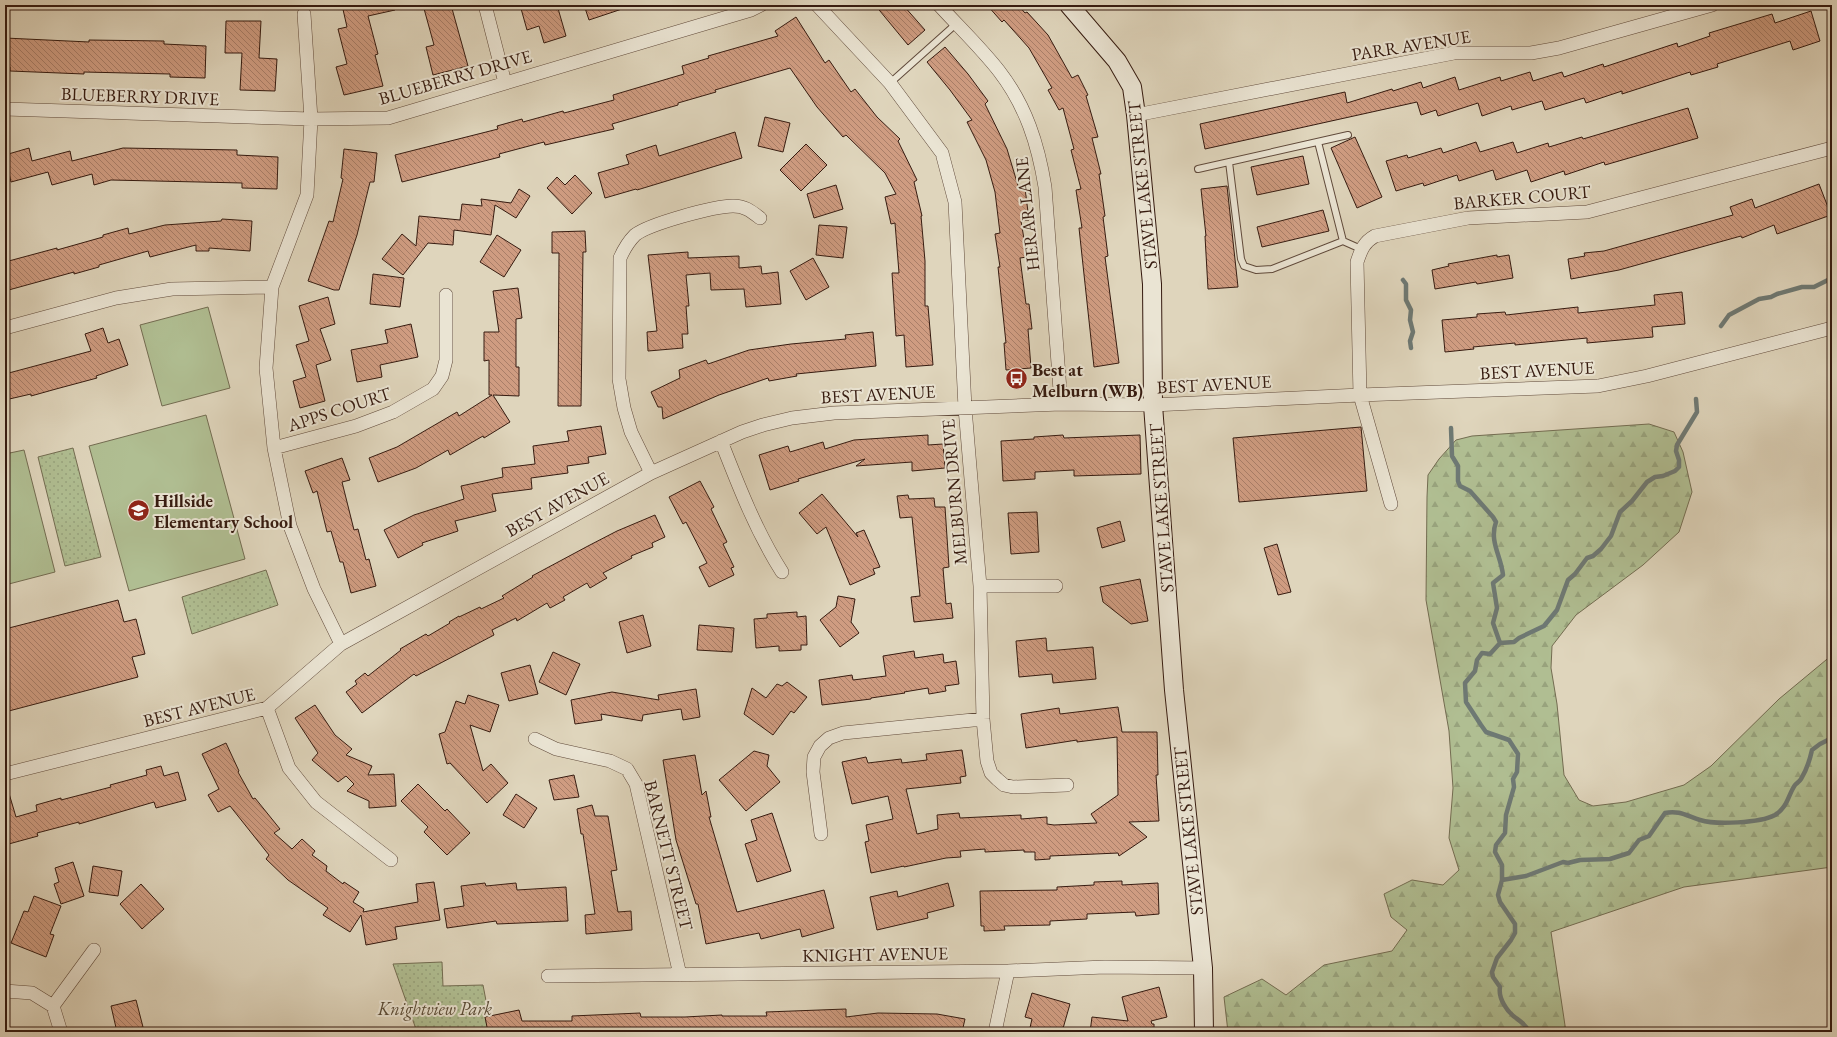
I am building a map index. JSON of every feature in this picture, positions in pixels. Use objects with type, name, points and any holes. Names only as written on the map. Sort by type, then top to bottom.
[{"type":"main road","name":"STAVE LAKE STREET","points":[[1069,5],[1117,61],[1132,87],[1136,115],[1152,284],[1153,405],[1174,690],[1202,968],[1204,1032]]},
{"type":"street","points":[[485,5],[505,83]]},
{"type":"street","name":"BLUEBERRY DRIVE","points":[[5,110],[312,119],[388,118],[751,10],[761,5]]},
{"type":"street","name":"MELBURN DRIVE","points":[[817,5],[890,83],[942,153],[955,202],[965,408],[980,586],[983,719],[987,761],[991,773],[1004,785],[1067,785]]},
{"type":"street","name":"HERAR LANE","points":[[939,5],[999,71],[1024,113],[1039,152],[1045,187],[1061,404]]},
{"type":"street","name":"PARR AVENUE","points":[[1136,115],[1454,53],[1531,53],[1559,48],[1712,5]]},
{"type":"street","points":[[304,14],[312,119],[307,195],[272,287],[266,368],[274,448],[290,526],[314,589],[341,644]]},
{"type":"street","name":"BARKER COURT","points":[[1361,249],[1368,240],[1375,236],[1468,218],[1559,214],[1593,210],[1832,148]]},
{"type":"street","points":[[651,473],[631,432],[624,408],[619,379],[620,258],[626,244],[637,234],[653,226],[718,208],[734,206],[750,209],[760,218]]},
{"type":"street","points":[[1361,249],[1357,262],[1360,395],[1391,504]]},
{"type":"street","points":[[5,328],[116,298],[172,289],[272,287]]},
{"type":"street","name":"APPS COURT","points":[[274,448],[356,426],[393,412],[433,389],[442,376],[446,360],[446,295]]},
{"type":"street","name":"BEST AVENUE","points":[[5,774],[267,708],[341,644],[651,473],[721,441],[756,427],[792,418],[834,413],[1061,404],[1153,405],[1598,386],[1648,376],[1832,328]]},
{"type":"street","points":[[721,441],[746,504],[764,543],[782,572]]},
{"type":"street","points":[[980,586],[1056,586]]},
{"type":"street","points":[[267,708],[289,768],[316,802],[392,860]]},
{"type":"street","points":[[821,834],[813,772],[814,757],[820,746],[829,738],[843,733],[983,719]]},
{"type":"street","name":"BARNETT STREET","points":[[535,739],[556,749],[610,761],[627,770],[636,784],[680,975]]},
{"type":"street","points":[[53,1006],[94,950]]},
{"type":"street","name":"KNIGHT AVENUE","points":[[548,976],[1008,971],[1104,967],[1202,968]]},
{"type":"street","points":[[995,1032],[1008,971]]},
{"type":"street","points":[[5,991],[32,993],[53,1006],[61,1032]]},
{"type":"lane","points":[[890,83],[956,24]]},
{"type":"lane","points":[[1198,169],[1348,135]]},
{"type":"lane","points":[[1318,142],[1343,241]]},
{"type":"lane","points":[[1229,162],[1241,259],[1244,266],[1256,270],[1272,269],[1343,241],[1361,249]]},
{"type":"green space","points":[[208,307],[230,388],[162,406],[140,325]]},
{"type":"green space","points":[[206,415],[245,559],[129,591],[89,446]]},
{"type":"green space","points":[[1649,424],[1674,432],[1683,452],[1692,492],[1679,532],[1643,565],[1576,615],[1552,646],[1551,668],[1557,704],[1564,775],[1579,800],[1593,806],[1626,802],[1684,785],[1711,766],[1779,699],[1832,655],[1832,867],[1684,887],[1551,932],[1566,1032],[1228,1032],[1224,997],[1262,979],[1286,995],[1324,965],[1392,951],[1407,930],[1391,917],[1384,894],[1412,880],[1443,885],[1459,870],[1449,838],[1453,788],[1449,731],[1426,600],[1428,475],[1439,459],[1456,440],[1472,436]]},
{"type":"green space","points":[[73,448],[101,557],[65,566],[38,457]]},
{"type":"green space","points":[[24,450],[55,572],[5,585],[5,454]]},
{"type":"green space","points":[[266,570],[278,605],[192,634],[182,597]]},
{"type":"green space","name":"Knightview Park","points":[[442,962],[443,986],[483,985],[492,1032],[417,1032],[393,964]]},
{"type":"building","points":[[342,5],[394,5],[395,10],[368,16],[378,54],[375,55],[383,86],[344,95],[336,67],[347,64],[338,29],[347,27]]},
{"type":"building","points":[[423,5],[451,5],[468,66],[433,75],[426,47],[434,45]]},
{"type":"building","points":[[520,5],[557,5],[566,36],[544,43],[539,26],[527,30]]},
{"type":"building","points":[[584,5],[628,5],[628,7],[589,20]]},
{"type":"building","points":[[875,5],[903,5],[925,30],[908,45]]},
{"type":"building","points":[[987,5],[1018,5],[1025,13],[1027,12],[1048,35],[1072,78],[1078,75],[1088,95],[1086,96],[1098,137],[1092,138],[1101,174],[1099,174],[1105,216],[1103,217],[1108,256],[1105,257],[1119,363],[1094,367],[1079,228],[1082,228],[1076,190],[1081,189],[1071,150],[1074,149],[1063,108],[1059,110],[1048,90],[1052,88],[1029,48],[1004,20],[1002,22]]},
{"type":"building","points":[[1811,11],[1820,41],[1793,50],[1790,41],[1717,64],[1718,67],[1691,75],[1690,72],[1622,94],[1622,91],[1586,103],[1584,98],[1545,110],[1542,101],[1512,110],[1511,106],[1482,116],[1478,103],[1438,116],[1436,110],[1421,115],[1417,102],[1205,149],[1200,124],[1345,92],[1347,103],[1421,82],[1423,88],[1455,77],[1459,90],[1500,77],[1501,81],[1530,72],[1533,81],[1562,72],[1564,77],[1603,64],[1604,67],[1677,43],[1678,47],[1710,36],[1709,33],[1772,14],[1775,23]]},
{"type":"building","points":[[796,17],[825,63],[829,60],[851,92],[855,89],[877,117],[900,139],[898,141],[917,180],[914,182],[922,216],[925,261],[925,306],[928,306],[933,365],[906,367],[904,335],[896,336],[892,273],[899,273],[895,223],[891,224],[885,197],[896,194],[885,173],[846,135],[843,137],[817,107],[790,68],[715,90],[716,92],[678,103],[678,105],[612,124],[614,129],[545,145],[544,142],[499,154],[500,157],[402,182],[395,155],[498,129],[497,126],[522,119],[523,122],[563,111],[564,113],[614,100],[613,95],[684,74],[682,66],[709,58],[708,56],[778,36],[775,31]]},
{"type":"building","points":[[226,21],[261,21],[259,58],[277,59],[275,91],[240,90],[242,53],[225,53]]},
{"type":"building","points":[[5,38],[89,42],[89,40],[164,41],[164,44],[206,46],[205,78],[170,77],[170,74],[84,72],[84,74],[10,71],[10,67],[5,67]]},
{"type":"building","points":[[945,47],[988,101],[985,104],[1007,149],[1019,189],[1025,188],[1029,220],[1021,221],[1027,257],[1020,258],[1026,304],[1029,304],[1032,329],[1028,329],[1031,368],[1006,370],[1004,343],[1006,343],[998,267],[1000,267],[995,234],[1000,233],[995,192],[986,160],[967,122],[972,120],[927,62]]},
{"type":"building","points":[[1688,108],[1698,138],[1605,165],[1604,162],[1565,175],[1564,171],[1531,182],[1527,170],[1496,180],[1493,170],[1459,181],[1457,175],[1424,186],[1423,183],[1396,191],[1386,161],[1407,155],[1408,158],[1441,148],[1443,153],[1476,142],[1480,152],[1513,142],[1517,153],[1548,143],[1549,147],[1582,137],[1583,139]]},
{"type":"building","points":[[765,117],[790,123],[783,152],[758,146]]},
{"type":"building","points":[[735,132],[742,158],[637,190],[636,189],[605,198],[598,173],[629,164],[626,155],[656,145],[659,156]]},
{"type":"building","points":[[1355,137],[1382,197],[1357,208],[1331,148]]},
{"type":"building","points":[[806,144],[827,165],[801,191],[780,170]]},
{"type":"building","points":[[29,148],[32,161],[70,151],[72,161],[123,148],[237,150],[237,155],[278,157],[277,189],[242,188],[242,183],[111,180],[94,185],[92,174],[52,185],[48,172],[11,182],[5,155]]},
{"type":"building","points":[[344,149],[377,153],[374,182],[370,182],[357,235],[339,290],[334,290],[308,281],[329,221],[333,222],[343,179],[341,178]]},
{"type":"building","points":[[1303,156],[1309,184],[1257,195],[1251,167]]},
{"type":"building","points":[[575,175],[592,193],[572,214],[547,188],[557,177],[565,185]]},
{"type":"building","points":[[1819,184],[1831,215],[1777,234],[1774,225],[1742,238],[1741,236],[1619,270],[1571,279],[1568,259],[1585,256],[1584,253],[1604,251],[1733,215],[1730,207],[1752,199],[1755,208]]},
{"type":"building","points":[[836,185],[843,209],[814,218],[807,194]]},
{"type":"building","points":[[1227,186],[1238,287],[1208,289],[1206,236],[1201,189]]},
{"type":"building","points":[[519,189],[530,196],[516,218],[495,205],[491,235],[454,230],[453,245],[428,243],[403,275],[382,259],[402,234],[416,246],[419,216],[460,220],[462,204],[482,206],[481,199],[511,203]]},
{"type":"building","points":[[1323,210],[1329,231],[1262,247],[1257,227]]},
{"type":"building","points":[[222,219],[252,221],[250,251],[209,248],[209,251],[196,251],[196,245],[150,257],[148,251],[74,274],[74,272],[5,291],[5,262],[57,248],[57,250],[128,228],[129,234],[165,225],[221,221]]},
{"type":"building","points":[[819,225],[847,227],[843,258],[816,255]]},
{"type":"building","points":[[585,231],[586,252],[583,252],[581,406],[558,406],[559,253],[552,253],[552,232]]},
{"type":"building","points":[[497,235],[521,250],[504,277],[480,262]]},
{"type":"building","points":[[688,252],[688,258],[739,256],[739,268],[761,266],[762,274],[778,272],[781,304],[746,307],[744,289],[711,290],[710,273],[686,275],[689,306],[686,306],[688,334],[682,334],[683,348],[648,351],[647,332],[657,331],[648,255]]},
{"type":"building","points":[[1497,255],[1497,257],[1509,255],[1513,278],[1477,284],[1476,282],[1435,289],[1432,270],[1449,266],[1448,264]]},
{"type":"building","points":[[813,258],[829,287],[806,300],[790,271]]},
{"type":"building","points":[[373,274],[404,278],[400,307],[370,304]]},
{"type":"building","points":[[518,288],[522,318],[516,319],[516,367],[519,367],[519,396],[493,395],[510,422],[484,438],[483,436],[450,455],[448,450],[416,468],[378,482],[369,458],[397,447],[457,412],[459,416],[492,395],[489,395],[489,360],[484,361],[484,332],[499,332],[493,291]]},
{"type":"building","points":[[1682,292],[1685,324],[1652,327],[1653,337],[1587,343],[1587,338],[1515,345],[1515,343],[1473,347],[1474,349],[1445,352],[1442,320],[1477,317],[1477,314],[1505,312],[1506,315],[1578,307],[1578,313],[1655,305],[1654,295]]},
{"type":"building","points":[[328,297],[335,324],[320,329],[331,360],[316,365],[325,401],[300,408],[293,381],[306,377],[296,345],[309,341],[299,306]]},
{"type":"building","points":[[411,324],[418,357],[380,365],[382,377],[357,382],[351,350],[388,343],[385,330]]},
{"type":"building","points":[[103,328],[108,343],[119,339],[128,365],[96,376],[97,378],[31,396],[31,394],[5,400],[5,374],[91,351],[85,334]]},
{"type":"building","points":[[873,332],[876,366],[796,374],[797,376],[769,381],[768,378],[719,395],[663,419],[662,407],[658,407],[651,392],[680,378],[679,370],[706,360],[708,364],[749,350],[791,344],[846,339],[845,335]]},
{"type":"building","points":[[601,426],[606,454],[588,457],[589,463],[567,466],[568,473],[531,478],[532,489],[492,494],[496,511],[455,521],[458,531],[422,543],[423,545],[398,558],[384,530],[414,515],[464,499],[461,486],[503,477],[502,468],[535,464],[533,446],[569,441],[567,431]]},
{"type":"building","points":[[1361,427],[1367,491],[1239,502],[1233,438]]},
{"type":"building","points":[[928,435],[928,445],[943,444],[945,468],[912,471],[912,462],[856,466],[865,459],[798,479],[799,481],[770,490],[759,455],[788,446],[790,452],[823,442],[825,449],[854,440]]},
{"type":"building","points":[[1063,435],[1064,438],[1140,435],[1141,474],[1074,476],[1074,470],[1035,472],[1035,479],[1003,481],[1001,441]]},
{"type":"building","points":[[342,458],[350,480],[342,482],[354,530],[358,529],[366,560],[369,559],[376,586],[351,593],[343,562],[340,562],[331,531],[327,532],[317,491],[313,493],[305,471]]},
{"type":"building","points":[[700,481],[714,507],[711,509],[727,542],[723,544],[734,567],[731,568],[734,575],[709,587],[699,567],[707,563],[686,522],[683,524],[669,497]]},
{"type":"building","points":[[822,494],[858,537],[856,533],[864,530],[880,567],[873,569],[875,574],[850,585],[826,527],[817,534],[799,513]]},
{"type":"building","points":[[908,495],[909,499],[934,498],[935,507],[945,507],[949,567],[943,568],[946,604],[951,603],[953,618],[914,622],[911,597],[920,596],[912,517],[900,518],[897,496]]},
{"type":"building","points":[[1037,512],[1039,552],[1011,554],[1008,513]]},
{"type":"building","points":[[655,515],[665,537],[652,543],[653,547],[631,556],[632,558],[603,573],[607,578],[590,588],[587,583],[563,597],[565,600],[550,608],[547,603],[517,621],[516,618],[492,630],[494,635],[416,676],[414,674],[362,713],[346,692],[357,684],[355,681],[365,673],[368,676],[401,650],[400,649],[426,634],[428,636],[459,616],[480,607],[481,609],[504,598],[502,596],[533,577],[532,576],[617,531]]},
{"type":"building","points":[[1120,521],[1125,541],[1102,548],[1097,528]]},
{"type":"building","points":[[1277,544],[1291,592],[1278,595],[1264,548]]},
{"type":"building","points":[[1140,579],[1148,621],[1131,624],[1103,602],[1100,587]]},
{"type":"building","points":[[838,596],[855,599],[851,622],[859,633],[840,647],[820,620],[836,607]]},
{"type":"building","points":[[118,600],[124,622],[136,619],[145,654],[132,657],[138,677],[5,712],[5,629]]},
{"type":"building","points":[[797,612],[797,617],[806,616],[807,645],[801,645],[801,650],[779,651],[779,646],[756,648],[754,619],[767,618],[767,614]]},
{"type":"building","points":[[643,615],[651,646],[627,653],[619,622]]},
{"type":"building","points":[[699,625],[734,628],[732,652],[697,650]]},
{"type":"building","points":[[1046,638],[1047,651],[1093,647],[1096,679],[1053,683],[1052,674],[1019,677],[1016,641]]},
{"type":"building","points":[[914,651],[915,658],[943,654],[944,663],[956,661],[959,684],[945,686],[946,691],[929,694],[928,688],[871,699],[822,705],[819,680],[852,675],[853,680],[886,676],[883,656]]},
{"type":"building","points":[[553,652],[580,664],[566,695],[539,682]]},
{"type":"building","points":[[530,665],[538,694],[509,701],[501,673]]},
{"type":"building","points":[[787,682],[807,697],[794,713],[791,711],[773,735],[744,714],[752,688],[766,698],[777,684],[782,686]]},
{"type":"building","points":[[696,689],[700,717],[683,720],[681,709],[643,715],[642,721],[601,714],[602,720],[575,724],[571,700],[612,692],[659,700],[658,695]]},
{"type":"building","points":[[468,695],[499,705],[490,732],[470,725],[483,771],[491,764],[508,783],[487,803],[450,763],[447,764],[439,734],[445,732],[456,701],[465,704]]},
{"type":"building","points":[[315,705],[335,735],[352,749],[346,755],[372,766],[368,775],[394,774],[396,806],[369,808],[369,801],[347,791],[354,784],[346,776],[338,782],[312,760],[318,753],[295,718]]},
{"type":"building","points":[[1118,707],[1122,732],[1157,732],[1158,775],[1156,775],[1159,821],[1129,822],[1147,837],[1119,856],[1118,853],[1050,856],[1050,859],[1035,860],[1035,852],[1024,852],[1024,850],[985,852],[985,849],[960,851],[961,857],[946,858],[871,873],[865,842],[869,841],[866,825],[893,819],[888,796],[852,804],[842,762],[866,757],[868,763],[901,759],[902,763],[927,760],[926,754],[962,750],[966,776],[960,777],[961,783],[906,789],[917,834],[938,829],[937,815],[959,813],[960,818],[1021,815],[1021,819],[1047,817],[1047,824],[1054,825],[1097,823],[1091,814],[1118,795],[1117,737],[1077,742],[1077,740],[1026,748],[1021,714],[1059,708],[1060,714]]},
{"type":"building","points":[[226,743],[239,771],[238,772],[253,799],[255,798],[280,829],[274,833],[292,849],[302,839],[315,851],[312,855],[327,866],[326,871],[343,884],[344,882],[359,892],[353,902],[364,909],[363,912],[418,902],[416,884],[434,882],[440,920],[395,927],[397,939],[366,945],[361,915],[350,932],[323,915],[328,908],[288,880],[266,859],[269,855],[230,806],[218,812],[208,795],[219,789],[202,754]]},
{"type":"building","points":[[754,751],[769,755],[767,766],[780,782],[746,811],[719,780]]},
{"type":"building","points":[[695,755],[702,795],[706,791],[711,817],[709,817],[737,912],[824,890],[834,928],[802,937],[800,929],[761,939],[759,933],[706,944],[698,904],[696,904],[676,840],[663,760]]},
{"type":"building","points":[[161,766],[164,776],[178,772],[186,800],[156,808],[154,802],[79,824],[79,822],[37,833],[38,836],[5,845],[5,791],[8,790],[16,817],[37,811],[36,805],[111,787],[110,785],[147,775],[146,770]]},
{"type":"building","points":[[574,775],[579,797],[554,800],[549,780]]},
{"type":"building","points":[[418,784],[445,811],[447,809],[470,833],[447,855],[424,832],[428,827],[401,801]]},
{"type":"building","points":[[516,794],[537,808],[524,828],[503,815]]},
{"type":"building","points":[[592,805],[595,816],[608,816],[617,870],[611,871],[618,912],[631,911],[632,930],[586,934],[585,915],[595,914],[583,834],[581,834],[577,809]]},
{"type":"building","points":[[772,813],[791,871],[757,882],[745,844],[757,840],[751,820]]},
{"type":"building","points":[[73,862],[84,896],[61,904],[54,884],[59,882],[55,868]]},
{"type":"building","points":[[93,866],[122,871],[118,896],[89,892]]},
{"type":"building","points":[[1122,881],[1122,885],[1158,883],[1159,914],[1136,916],[1135,912],[1087,914],[1087,919],[1050,921],[1050,925],[1004,926],[1005,930],[984,931],[984,926],[981,926],[980,891],[1057,890],[1057,887],[1094,885],[1094,882]]},
{"type":"building","points":[[485,883],[486,886],[516,883],[517,890],[566,887],[568,921],[497,924],[496,921],[447,928],[444,909],[464,906],[461,886]]},
{"type":"building","points":[[948,883],[954,906],[927,913],[928,918],[877,930],[870,897],[897,891],[898,897]]},
{"type":"building","points":[[141,884],[164,909],[142,929],[120,904]]},
{"type":"building","points":[[34,896],[61,906],[50,934],[54,935],[46,957],[11,943],[24,911],[28,912]]},
{"type":"building","points":[[1159,987],[1167,1017],[1151,1021],[1152,1024],[1154,1024],[1154,1032],[1090,1032],[1092,1017],[1128,1021],[1122,997]]},
{"type":"building","points":[[1032,993],[1070,1004],[1062,1032],[1029,1032],[1032,1019],[1025,1017]]},
{"type":"building","points":[[136,1000],[143,1027],[117,1032],[111,1006]]},
{"type":"building","points":[[846,1009],[846,1017],[878,1013],[937,1014],[965,1019],[962,1032],[488,1032],[485,1017],[519,1010],[522,1021],[572,1021],[572,1016],[640,1013],[641,1017],[722,1015],[767,1016],[766,1012]]},
{"type":"waterway","points":[[1721,326],[1729,315],[1759,299],[1771,297],[1802,287],[1814,287],[1832,278]]},
{"type":"waterway","points":[[1403,280],[1406,284],[1406,300],[1411,310],[1410,320],[1413,332],[1410,341],[1411,348]]},
{"type":"waterway","points":[[1500,643],[1514,642],[1544,626],[1557,610],[1568,580],[1575,574],[1587,558],[1593,556],[1601,549],[1611,536],[1620,512],[1632,501],[1647,482],[1655,477],[1663,476],[1675,471],[1679,467],[1679,460],[1676,451],[1677,445],[1697,412],[1696,399]]},
{"type":"waterway","points":[[1451,428],[1452,456],[1458,466],[1458,481],[1460,486],[1470,491],[1496,522],[1494,536],[1503,575],[1493,583],[1497,608],[1493,623],[1500,643],[1490,654],[1482,653],[1477,660],[1475,671],[1465,683],[1466,702],[1486,732],[1509,740],[1518,754],[1517,772],[1513,779],[1514,787],[1506,815],[1505,833],[1496,845],[1495,852],[1502,865],[1502,880],[1498,895],[1500,902],[1515,924],[1515,933],[1497,958],[1492,972],[1493,977],[1500,987],[1500,996],[1506,1008],[1525,1025],[1529,1032]]},
{"type":"waterway","points":[[1502,880],[1526,876],[1563,862],[1568,863],[1580,860],[1610,859],[1629,853],[1639,840],[1649,836],[1665,813],[1675,812],[1707,822],[1727,823],[1759,820],[1775,815],[1783,808],[1795,785],[1803,776],[1812,750],[1832,738]]},
{"type":"place","name":"Best at Melburn (WB)","points":[[1016,379]]},
{"type":"place","name":"Hillside Elementary School","points":[[139,510]]}]
